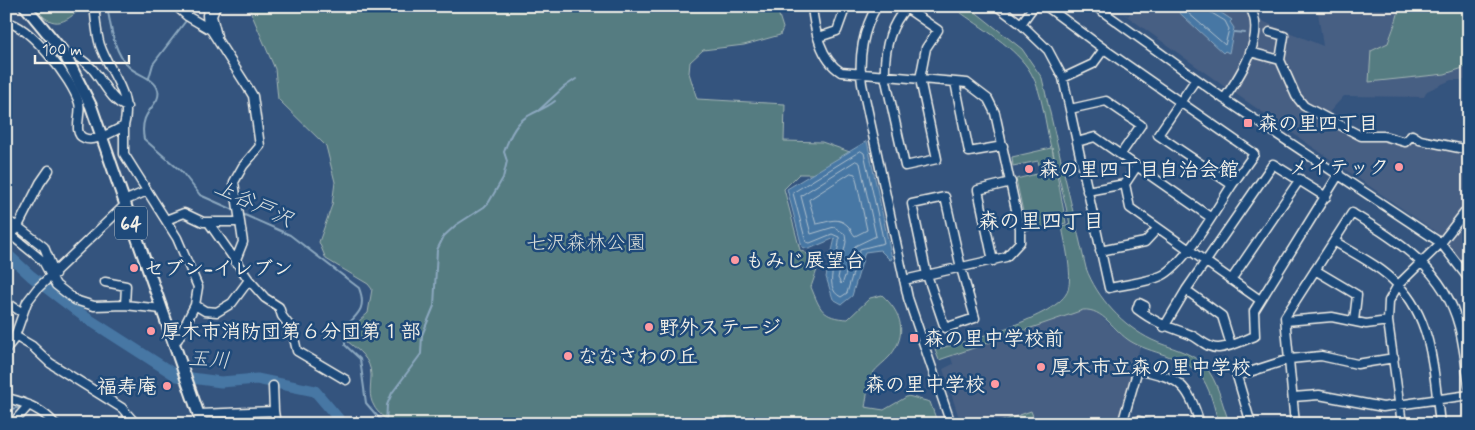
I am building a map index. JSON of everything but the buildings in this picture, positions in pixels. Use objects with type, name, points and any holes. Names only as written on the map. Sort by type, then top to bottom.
[{"type":"main road","name":"64","points":[[25,6],[69,61],[91,106],[200,419]]},
{"type":"street","points":[[94,6],[100,45],[123,90],[126,108],[122,150],[180,245],[198,287],[194,305],[178,339],[174,343]]},
{"type":"street","points":[[176,6],[187,16],[208,27],[217,38],[253,96],[260,146],[243,166],[234,182],[238,219],[243,242],[235,262]]},
{"type":"street","points":[[208,27],[207,15],[210,6]]},
{"type":"street","points":[[216,6],[212,16],[217,38]]},
{"type":"street","points":[[812,6],[819,37],[830,64],[841,72],[860,75],[920,78],[967,84],[988,99],[995,113],[1021,233],[1020,242],[1006,258],[904,280]]},
{"type":"street","points":[[819,37],[837,31],[846,6]]},
{"type":"street","points":[[878,6],[863,41],[860,75],[904,280],[916,323],[951,424]]},
{"type":"street","points":[[997,6],[1021,24],[1048,50],[1062,78],[1109,288],[1163,275],[1177,264],[1189,249],[1254,154],[1046,6]]},
{"type":"street","points":[[1021,24],[1034,6]]},
{"type":"street","points":[[1095,6],[1224,99],[1441,243],[1469,279]]},
{"type":"street","points":[[1224,99],[1245,69],[1250,52],[1255,24],[1249,6]]},
{"type":"street","points":[[907,7],[938,30],[926,48],[920,78],[937,159],[905,166],[885,76],[885,63],[889,38],[894,26],[907,7]]},
{"type":"street","points":[[6,22],[22,28],[62,72],[79,103],[80,117],[78,128],[80,135],[88,139],[101,136],[124,126]]},
{"type":"street","points":[[1270,32],[1284,36],[1280,60],[1296,96],[1304,106],[1361,136],[1384,136],[1405,142],[1412,136],[1420,140],[1469,150]]},
{"type":"street","points":[[1062,78],[1093,64],[1104,49]]},
{"type":"street","points":[[1250,52],[1280,60]]},
{"type":"street","points":[[78,57],[94,69],[121,106],[126,108]]},
{"type":"street","points":[[1196,79],[1158,135],[1232,185]]},
{"type":"street","points":[[955,82],[969,152],[1003,146]]},
{"type":"street","points":[[1070,109],[1106,101],[1141,125],[1121,154]]},
{"type":"street","points":[[1077,142],[1095,138],[1121,154],[1210,217]]},
{"type":"street","points":[[1164,327],[1186,290],[1273,164],[1326,197]]},
{"type":"street","points":[[1137,166],[1125,184],[1130,208],[1260,300]]},
{"type":"street","points":[[49,170],[17,226],[10,233],[43,261],[66,293],[85,304],[162,310]]},
{"type":"street","points":[[1142,311],[1148,318],[1164,327],[1192,336],[1210,346],[1218,348],[1256,336],[1254,311],[1339,174]]},
{"type":"street","points":[[1231,280],[1300,180]]},
{"type":"street","points":[[993,261],[978,190],[1011,182]]},
{"type":"street","points":[[1088,191],[1125,184]]},
{"type":"street","points":[[6,349],[15,336],[27,302],[37,289],[124,203],[147,191]]},
{"type":"street","points":[[945,197],[960,268],[975,318],[945,328],[927,275],[912,204],[945,197]]},
{"type":"street","points":[[1402,424],[1402,406],[1388,320],[1389,301],[1398,285],[1441,243],[1469,207]]},
{"type":"street","points":[[166,220],[184,213],[209,223],[238,219]]},
{"type":"street","points":[[1296,424],[1286,317],[1352,213],[1395,240],[1422,261],[1441,284],[1460,327],[1469,386]]},
{"type":"street","points":[[6,221],[17,226],[44,247],[52,276]]},
{"type":"street","points":[[209,223],[249,280],[265,298],[279,307],[282,316],[292,329],[297,351],[316,359],[344,377]]},
{"type":"street","points":[[1100,251],[1145,242],[1158,228]]},
{"type":"street","points":[[1334,241],[1386,274],[1416,307],[1427,335],[1440,424]]},
{"type":"street","points":[[1315,270],[1357,295],[1354,321]]},
{"type":"street","points":[[194,305],[205,311],[217,312],[232,303],[249,280]]},
{"type":"street","points":[[105,282],[126,286],[125,306]]},
{"type":"street","points":[[1186,290],[1222,316],[1231,345]]},
{"type":"street","points":[[6,302],[23,313]]},
{"type":"street","points":[[1286,321],[1332,317],[1366,324],[1388,320]]},
{"type":"street","points":[[15,336],[32,346],[50,363],[122,408],[136,424]]},
{"type":"street","points":[[1251,424],[1237,376],[1290,359],[1321,356],[1357,364],[1394,358]]},
{"type":"street","points":[[1148,424],[1140,421],[1123,424],[1138,368],[1164,375],[1183,386],[1194,402],[1200,424]]},
{"type":"street","points":[[273,386],[276,424]]},
{"type":"street","points":[[1293,397],[1319,395],[1383,407],[1402,406],[1469,395]]},
{"type":"street","points":[[6,398],[29,405],[47,415],[55,424]]},
{"type":"street","points":[[12,424],[29,405]]},
{"type":"street","points":[[200,419],[274,410]]},
{"type":"shaded area","points":[[1113,6],[1128,16],[1136,6],[1245,6],[1252,17],[1323,46],[1317,6],[1469,6],[1469,80],[1451,80],[1427,91],[1424,97],[1344,96],[1324,118],[1359,138],[1412,138],[1469,152],[1469,274],[1436,232],[1233,92],[1231,87],[1225,87]]},
{"type":"shaded area","name":"厚木市立森の里中学校","points":[[1083,310],[1095,311],[1126,339],[1140,347],[1118,419],[1105,424],[961,424],[943,369],[953,364],[950,355]]},
{"type":"shaded area","points":[[270,412],[274,424],[210,424],[206,416]]},
{"type":"green space","points":[[33,6],[83,6],[69,18],[58,22],[46,19]]},
{"type":"green space","name":"七沢森林公園","points":[[252,6],[776,6],[783,28],[780,35],[744,45],[703,50],[690,62],[689,73],[697,99],[785,104],[784,141],[822,142],[861,156],[839,232],[818,174],[799,174],[784,189],[800,250],[811,256],[819,264],[811,287],[820,307],[827,314],[833,317],[848,319],[870,298],[882,295],[898,316],[901,332],[899,340],[890,356],[871,376],[865,407],[884,410],[908,396],[930,402],[938,424],[390,424],[377,411],[372,402],[369,364],[363,355],[347,341],[348,331],[368,313],[372,289],[368,284],[326,259],[319,242],[332,205],[335,182],[326,146],[278,99],[275,69],[249,8]]},
{"type":"green space","points":[[959,6],[968,6],[1022,49],[1042,78],[1086,268],[1097,290],[1112,310],[1131,327],[1152,340],[1192,356],[1204,365],[1213,378],[1230,424],[1219,424],[1206,385],[1199,374],[1192,368],[1130,341],[1102,316],[1090,310],[1083,310],[939,360],[935,350],[1009,327],[1047,310],[1061,300],[1068,290],[1070,276],[1062,226],[1070,224],[1052,148],[1066,223],[1027,230],[1016,179],[1041,173],[1038,161],[1013,166],[1012,157],[1051,148],[1035,81],[1017,55],[997,38],[957,10]]},
{"type":"green space","points":[[1399,6],[1464,6],[1469,24],[1469,66],[1445,74],[1369,82],[1371,51],[1388,43],[1397,18]]},
{"type":"green space","points":[[1031,411],[1036,424],[1000,424],[1000,422]]},
{"type":"water","points":[[1172,6],[1211,6],[1232,20],[1230,22],[1234,28],[1229,53],[1225,51],[1223,53]]},
{"type":"water","points":[[867,141],[892,259],[890,260],[880,250],[865,252],[852,296],[842,304],[833,299],[826,277],[835,238],[809,249],[802,247],[787,189]]},
{"type":"waterway","name":"上谷戸沢","points":[[107,6],[119,54],[132,70],[153,82],[158,90],[157,100],[144,121],[144,139],[182,172],[200,195],[236,211]]},
{"type":"waterway","points":[[149,78],[153,64],[185,22]]},
{"type":"waterway","points":[[1234,32],[1245,33]]},
{"type":"waterway","points":[[538,111],[564,87],[576,79]]},
{"type":"waterway","points":[[386,424],[387,405],[392,393],[421,354],[422,335],[434,306],[437,250],[444,236],[456,225],[489,202],[503,178],[507,161],[504,152],[510,137],[520,122],[555,101]]},
{"type":"waterway","name":"上谷戸沢","points":[[240,213],[290,235],[359,288],[362,306],[345,327],[345,345],[360,359],[366,403],[384,424]]},
{"type":"waterway","name":"玉川","points":[[6,253],[31,276],[85,317],[177,376],[221,382],[257,379],[315,391],[343,424]]},
{"type":"waterway","points":[[6,410],[22,407]]},
{"type":"waterway","points":[[709,424],[727,417]]},
{"type":"place","name":"森の里四丁目","points":[[1248,123]]},
{"type":"place","name":"メイテック","points":[[1399,167]]},
{"type":"place","name":"森の里四丁目自治会館","points":[[1029,169]]},
{"type":"place","name":"もみじ展望台","points":[[735,260]]},
{"type":"place","name":"セブン-イレブン","points":[[134,268]]},
{"type":"place","name":"野外ステージ","points":[[649,327]]},
{"type":"place","name":"厚木市消防団第６分団第１部","points":[[151,331]]},
{"type":"place","name":"森の里中学校前","points":[[914,338]]},
{"type":"place","name":"ななさわの丘","points":[[568,356]]},
{"type":"place","name":"厚木市立森の里中学校","points":[[1041,367]]},
{"type":"place","name":"森の里中学校","points":[[995,384]]},
{"type":"place","name":"福寿庵","points":[[167,386]]},
{"type":"district","name":"森の里四丁目","points":[[1041,221]]}]
